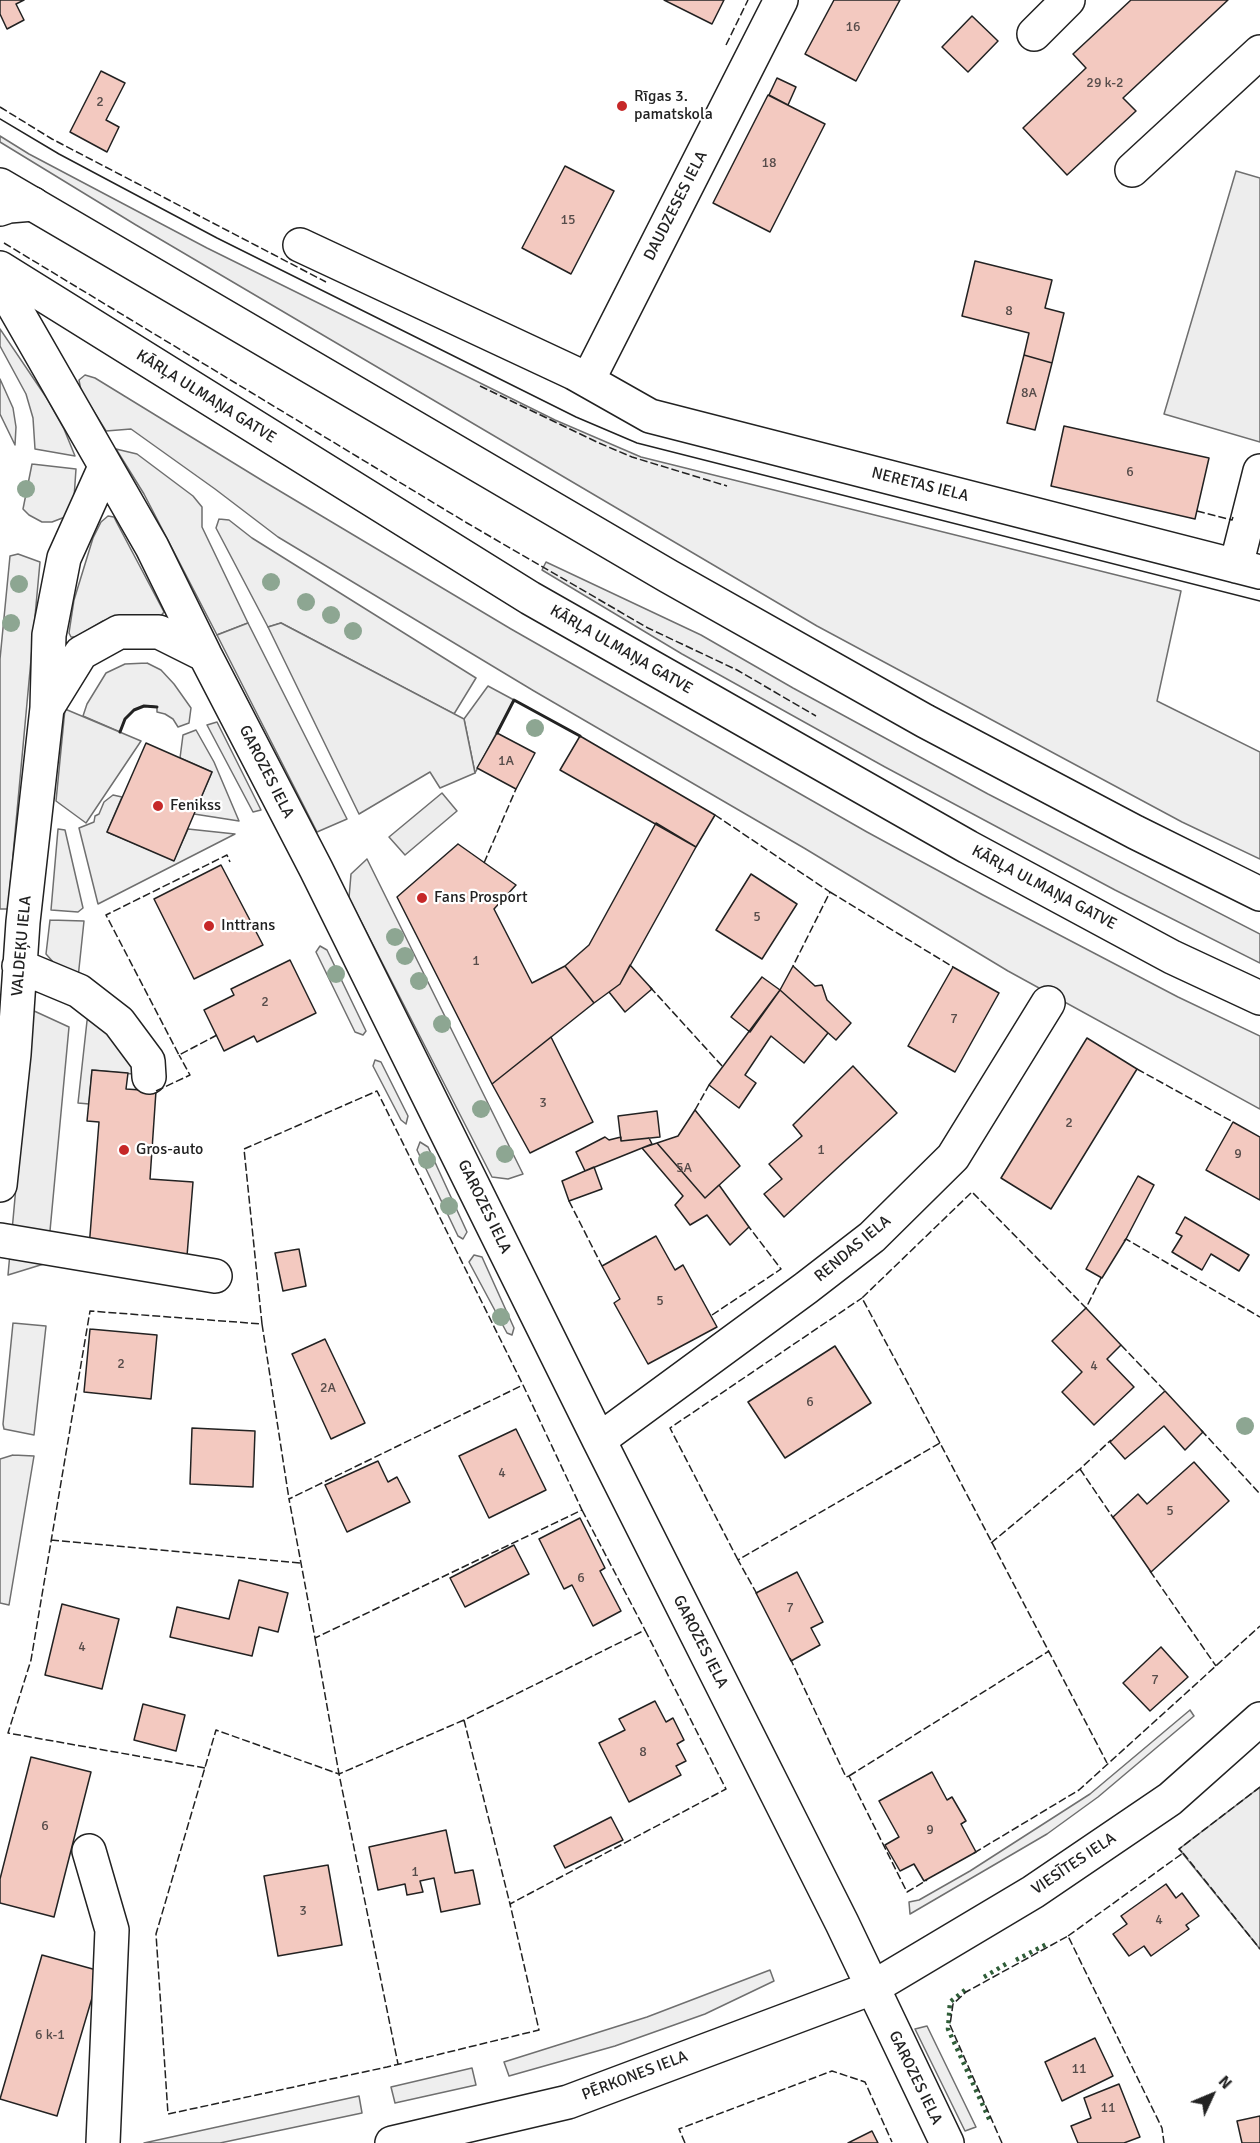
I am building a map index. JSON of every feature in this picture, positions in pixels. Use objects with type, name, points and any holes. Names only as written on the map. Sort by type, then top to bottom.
[{"type":"main road","name":"DAUDZESES IELA","points":[[588,380],[781,0]]},
{"type":"main road","points":[[1034,34],[1068,0]]},
{"type":"main road","points":[[1132,170],[1260,51]]},
{"type":"main road","points":[[0,185],[658,570],[925,721],[1135,832],[1260,894]]},
{"type":"main road","points":[[0,209],[33,204]]},
{"type":"main road","name":"NERETAS IELA","points":[[300,245],[588,380],[650,416],[1248,569]]},
{"type":"main road","name":"KĀRĻA ULMAŅA GATVE","points":[[0,268],[530,598],[968,847],[1172,957],[1260,998]]},
{"type":"main road","name":"GAROZES IELA","points":[[0,282],[152,547],[205,655],[316,868],[947,2143]]},
{"type":"main road","name":"VALDEĶU IELA","points":[[0,1185],[7,1054],[19,966],[11,920],[47,708],[49,635],[64,558],[105,467]]},
{"type":"main road","points":[[1248,569],[1260,471]]},
{"type":"main road","name":"VALDEĶU IELA","points":[[47,708],[81,653],[119,632],[159,632],[205,655]]},
{"type":"main road","points":[[19,966],[79,991],[119,1022],[148,1061],[149,1077]]},
{"type":"main road","name":"RENDAS IELA","points":[[599,1440],[872,1237],[954,1157],[1048,1003]]},
{"type":"main road","points":[[0,1240],[215,1276]]},
{"type":"main road","name":"VIESĪTES IELA","points":[[872,1988],[1033,1892],[1170,1798],[1260,1719]]},
{"type":"main road","points":[[89,1851],[112,1930],[103,2143]]},
{"type":"main road","name":"PĒRKONES IELA","points":[[392,2143],[568,2102],[872,1988]]},
{"type":"shaded area","points":[[0,136],[29,154],[207,248],[555,420],[641,457],[1181,591],[1157,701],[1260,752],[1260,859],[1182,822],[817,626],[136,225],[0,142]]},
{"type":"shaded area","points":[[1236,171],[1260,178],[1260,442],[1164,414]]},
{"type":"shaded area","points":[[0,329],[46,397],[64,429],[75,456],[35,449],[33,418],[26,394],[0,346]]},
{"type":"shaded area","points":[[85,375],[95,378],[511,629],[867,832],[1178,997],[1260,1036],[1260,1109],[1008,971],[278,537],[131,429],[106,431],[81,391],[79,380]]},
{"type":"shaded area","points":[[0,379],[13,408],[16,427],[15,445],[0,414]]},
{"type":"shaded area","points":[[116,449],[137,454],[193,496],[202,507],[202,527],[248,623],[217,635],[144,494]]},
{"type":"shaded area","points":[[32,464],[76,469],[74,498],[65,517],[52,522],[42,522],[23,509]]},
{"type":"shaded area","points":[[108,516],[114,517],[164,612],[160,617],[118,617],[103,621],[76,637],[71,637],[69,633],[74,600],[93,538],[101,522]]},
{"type":"shaded area","points":[[219,519],[229,520],[252,538],[476,678],[454,714],[281,623],[268,627],[216,528]]},
{"type":"shaded area","points":[[18,554],[40,562],[8,909],[0,909],[0,659],[10,556]]},
{"type":"shaded area","points":[[546,562],[701,635],[988,794],[1260,934],[1260,963],[1115,890],[885,767],[682,654],[542,570]]},
{"type":"shaded area","points":[[248,623],[347,819],[317,832],[217,635]]},
{"type":"shaded area","points":[[281,623],[464,719],[475,773],[440,788],[430,772],[359,814],[268,627]]},
{"type":"shaded area","points":[[147,663],[161,670],[191,708],[189,723],[178,727],[173,719],[157,712],[157,707],[152,706],[134,710],[125,719],[120,732],[83,716],[87,704],[106,673],[125,664]]},
{"type":"shaded area","points":[[488,686],[514,700],[475,773],[464,719]]},
{"type":"shaded area","points":[[65,709],[141,741],[86,823],[56,801]]},
{"type":"shaded area","points":[[217,722],[261,810],[253,812],[207,725]]},
{"type":"shaded area","points":[[196,730],[214,762],[239,821],[194,814],[212,772],[180,758],[183,735]]},
{"type":"shaded area","points":[[442,793],[457,811],[405,855],[389,837]]},
{"type":"shaded area","points":[[113,795],[122,797],[107,832],[174,860],[188,829],[235,834],[98,904],[79,828],[94,822],[104,802]]},
{"type":"shaded area","points":[[58,829],[65,830],[83,908],[78,912],[51,910]]},
{"type":"shaded area","points":[[367,859],[523,1174],[508,1179],[492,1177],[349,898],[351,874]]},
{"type":"shaded area","points":[[50,920],[84,921],[78,978],[54,963],[46,954]]},
{"type":"shaded area","points":[[320,946],[327,950],[366,1031],[363,1035],[355,1032],[316,952]]},
{"type":"shaded area","points":[[32,1010],[69,1027],[47,1263],[8,1275]]},
{"type":"shaded area","points":[[91,1010],[135,1062],[133,1074],[92,1070],[89,1104],[78,1103],[87,1021]]},
{"type":"shaded area","points":[[375,1060],[381,1062],[408,1116],[406,1124],[401,1120],[373,1066]]},
{"type":"shaded area","points":[[420,1142],[428,1147],[467,1232],[463,1239],[458,1236],[417,1150]]},
{"type":"shaded area","points":[[474,1255],[482,1257],[514,1328],[512,1335],[507,1333],[469,1262]]},
{"type":"shaded area","points":[[13,1323],[46,1326],[34,1435],[4,1429],[3,1424]]},
{"type":"shaded area","points":[[13,1455],[34,1456],[9,1605],[0,1603],[0,1459]]},
{"type":"shaded area","points":[[1190,1710],[1194,1716],[1098,1797],[1047,1834],[910,1914],[909,1902],[919,1900],[970,1871],[1090,1794]]},
{"type":"shaded area","points":[[1260,1787],[1260,1949],[1179,1849]]},
{"type":"shaded area","points":[[770,1970],[774,1981],[705,2014],[615,2046],[509,2076],[504,2062],[647,2017]]},
{"type":"shaded area","points":[[927,2026],[976,2127],[965,2131],[915,2029]]},
{"type":"shaded area","points":[[472,2068],[476,2085],[395,2103],[391,2087]]},
{"type":"shaded area","points":[[359,2096],[362,2113],[220,2143],[144,2143]]},
{"type":"building","points":[[0,0],[24,0],[16,4],[24,20],[7,29],[0,14]]},
{"type":"building","points":[[664,0],[724,0],[712,24]]},
{"type":"building","points":[[834,0],[900,0],[856,81],[805,54]]},
{"type":"building","points":[[1131,0],[1228,0],[1123,98],[1136,111],[1067,175],[1023,128],[1086,68],[1073,54]]},
{"type":"building","points":[[972,16],[998,41],[968,72],[942,47]]},
{"type":"building","points":[[101,71],[125,83],[106,120],[119,127],[107,152],[70,132]]},
{"type":"building","points":[[777,78],[796,87],[788,105],[769,95]]},
{"type":"building","points":[[768,95],[825,124],[770,232],[713,203]]},
{"type":"building","points":[[565,166],[614,191],[571,274],[522,248]]},
{"type":"building","points":[[975,261],[1052,280],[1045,308],[1064,313],[1052,363],[1024,355],[1029,333],[962,316]]},
{"type":"building","points":[[1024,355],[1052,363],[1035,430],[1007,423]]},
{"type":"building","points":[[1064,426],[1209,458],[1195,519],[1051,486]]},
{"type":"building","points":[[497,733],[535,753],[516,789],[477,768]]},
{"type":"building","points":[[580,736],[715,815],[696,847],[560,770]]},
{"type":"building","name":"Fenikss","points":[[146,743],[212,772],[174,861],[107,832]]},
{"type":"building","points":[[656,823],[696,847],[620,984],[594,1003],[565,966],[589,945]]},
{"type":"building","points":[[458,844],[516,885],[494,909],[532,983],[565,966],[594,1003],[492,1084],[397,897]]},
{"type":"building","points":[[221,865],[263,945],[194,979],[154,899]]},
{"type":"building","points":[[751,874],[797,904],[762,959],[716,930]]},
{"type":"building","points":[[290,960],[316,1013],[257,1042],[254,1036],[224,1051],[204,1010],[234,995],[231,989]]},
{"type":"building","points":[[630,965],[652,989],[625,1012],[609,992],[620,984]]},
{"type":"building","points":[[793,966],[815,986],[822,985],[827,1000],[851,1023],[836,1040],[780,990]]},
{"type":"building","points":[[953,967],[999,993],[955,1072],[908,1046]]},
{"type":"building","points":[[762,977],[780,990],[750,1032],[731,1017]]},
{"type":"building","points":[[780,990],[828,1033],[804,1063],[771,1036],[745,1075],[756,1083],[739,1108],[709,1085]]},
{"type":"building","points":[[551,1037],[593,1122],[530,1153],[492,1084]]},
{"type":"building","points":[[1087,1038],[1137,1069],[1051,1209],[1001,1178]]},
{"type":"building","points":[[853,1066],[897,1113],[784,1217],[764,1194],[782,1179],[769,1164],[802,1136],[793,1125]]},
{"type":"building","name":"Gros-auto","points":[[92,1070],[128,1073],[126,1089],[156,1091],[150,1179],[193,1182],[187,1256],[89,1248],[99,1122],[87,1121]]},
{"type":"building","points":[[695,1110],[740,1166],[705,1198],[657,1143],[678,1136]]},
{"type":"building","points":[[657,1111],[660,1137],[621,1141],[618,1116]]},
{"type":"building","points":[[1233,1122],[1260,1137],[1260,1200],[1206,1170]]},
{"type":"building","points":[[605,1137],[609,1140],[621,1137],[621,1141],[649,1138],[652,1144],[585,1171],[576,1152]]},
{"type":"building","points":[[657,1143],[705,1198],[719,1185],[749,1227],[730,1245],[707,1215],[690,1225],[675,1205],[683,1196],[642,1148]]},
{"type":"building","points":[[594,1167],[602,1189],[569,1201],[562,1181]]},
{"type":"building","points":[[1138,1176],[1154,1185],[1126,1239],[1102,1278],[1086,1269]]},
{"type":"building","points":[[1185,1217],[1249,1255],[1239,1271],[1211,1254],[1202,1270],[1172,1252],[1182,1236],[1176,1233]]},
{"type":"building","points":[[656,1236],[675,1270],[683,1265],[717,1327],[648,1364],[614,1303],[620,1299],[602,1266]]},
{"type":"building","points":[[299,1249],[306,1286],[283,1291],[275,1253]]},
{"type":"building","points":[[1086,1308],[1121,1345],[1107,1359],[1134,1387],[1094,1425],[1062,1392],[1082,1372],[1052,1341]]},
{"type":"building","points":[[90,1329],[157,1335],[151,1399],[84,1392]]},
{"type":"building","points":[[325,1339],[365,1423],[331,1439],[292,1354]]},
{"type":"building","points":[[835,1346],[871,1403],[785,1458],[748,1402]]},
{"type":"building","points":[[1165,1391],[1203,1432],[1185,1450],[1164,1426],[1125,1459],[1110,1442]]},
{"type":"building","points":[[192,1428],[255,1431],[253,1487],[190,1484]]},
{"type":"building","points":[[516,1429],[546,1490],[489,1518],[459,1456]]},
{"type":"building","points":[[378,1461],[388,1482],[397,1477],[410,1502],[347,1532],[325,1485]]},
{"type":"building","points":[[1194,1462],[1229,1501],[1151,1572],[1113,1517],[1138,1494],[1147,1504]]},
{"type":"building","points":[[580,1518],[605,1568],[600,1571],[621,1611],[593,1626],[572,1585],[564,1589],[539,1539]]},
{"type":"building","points":[[514,1545],[529,1574],[465,1607],[450,1578]]},
{"type":"building","points":[[797,1572],[823,1622],[811,1628],[820,1645],[791,1661],[756,1593]]},
{"type":"building","points":[[239,1580],[288,1593],[278,1632],[259,1627],[252,1656],[170,1637],[177,1607],[229,1619]]},
{"type":"building","points":[[62,1604],[119,1619],[102,1689],[45,1675]]},
{"type":"building","points":[[1161,1647],[1188,1677],[1150,1711],[1123,1683]]},
{"type":"building","points":[[655,1701],[666,1722],[673,1718],[684,1740],[677,1744],[686,1761],[676,1766],[681,1775],[629,1802],[599,1743],[625,1730],[619,1719]]},
{"type":"building","points":[[143,1704],[185,1715],[176,1751],[134,1740]]},
{"type":"building","points":[[31,1757],[91,1772],[54,1917],[0,1903],[0,1879]]},
{"type":"building","points":[[932,1772],[947,1800],[952,1797],[966,1821],[961,1824],[976,1852],[924,1881],[914,1864],[900,1871],[885,1845],[899,1837],[879,1801]]},
{"type":"building","points":[[611,1817],[623,1840],[565,1868],[554,1846]]},
{"type":"building","points":[[446,1830],[455,1873],[473,1870],[480,1904],[441,1912],[434,1878],[420,1881],[423,1892],[407,1895],[405,1884],[378,1890],[369,1847]]},
{"type":"building","points":[[328,1865],[342,1945],[278,1956],[264,1876]]},
{"type":"building","points":[[1166,1884],[1176,1898],[1182,1893],[1199,1916],[1186,1925],[1189,1929],[1151,1956],[1144,1946],[1129,1956],[1113,1934],[1127,1924],[1121,1916]]},
{"type":"building","points":[[42,1955],[100,1971],[57,2116],[0,2099]]},
{"type":"building","points":[[1095,2038],[1113,2076],[1062,2101],[1045,2062]]},
{"type":"building","points":[[1119,2084],[1140,2137],[1124,2143],[1078,2143],[1071,2126],[1091,2118],[1084,2098]]},
{"type":"building","points":[[1260,2116],[1260,2143],[1242,2143],[1237,2121]]},
{"type":"building","points":[[872,2131],[878,2143],[848,2143]]},
{"type":"tram line","points":[[0,119],[59,154],[217,238],[576,417],[637,443],[1260,601]]},
{"type":"hedge","points":[[1016,1960],[1047,1944]]},
{"type":"hedge","points":[[984,1977],[1006,1964]]},
{"type":"hedge","points":[[965,1990],[950,2002],[948,2029],[990,2121]]},
{"type":"fence","points":[[726,45],[748,0]]},
{"type":"fence","points":[[0,107],[52,139],[326,282]]},
{"type":"fence","points":[[4,243],[467,523],[648,628],[737,670],[816,716]]},
{"type":"fence","points":[[480,386],[632,457],[727,486]]},
{"type":"fence","points":[[1197,511],[1232,520],[1233,517]]},
{"type":"fence","points":[[484,863],[516,789]]},
{"type":"fence","points":[[715,815],[830,892],[793,966]]},
{"type":"fence","points":[[217,1035],[179,1055],[106,915],[227,855],[230,862]]},
{"type":"fence","points":[[830,892],[953,967]]},
{"type":"fence","points":[[650,987],[723,1067]]},
{"type":"fence","points":[[156,1091],[190,1075],[179,1055]]},
{"type":"fence","points":[[1137,1069],[1233,1122]]},
{"type":"fence","points":[[695,1110],[709,1085]]},
{"type":"fence","points":[[262,1324],[244,1149],[377,1091],[523,1385],[582,1510],[315,1638],[289,1499],[523,1385]]},
{"type":"fence","points":[[940,1443],[862,1298],[972,1192],[1086,1308],[1102,1276]]},
{"type":"fence","points":[[569,1201],[602,1266]]},
{"type":"fence","points":[[712,1315],[781,1269],[749,1227]]},
{"type":"fence","points":[[1124,1241],[1126,1239],[1260,1317]]},
{"type":"fence","points":[[738,1560],[670,1428],[862,1298]]},
{"type":"fence","points":[[205,1768],[8,1733],[31,1660],[90,1311],[262,1324],[289,1499]]},
{"type":"fence","points":[[1121,1345],[1165,1391]]},
{"type":"fence","points":[[1201,1430],[1260,1494]]},
{"type":"fence","points":[[991,1543],[1080,1469],[1111,1440]]},
{"type":"fence","points":[[757,1594],[738,1560],[940,1443],[1107,1763]]},
{"type":"fence","points":[[1080,1469],[1114,1519]]},
{"type":"fence","points":[[582,1510],[645,1630]]},
{"type":"fence","points":[[51,1540],[301,1563]]},
{"type":"fence","points":[[1150,1571],[1216,1666]]},
{"type":"fence","points":[[974,1853],[1079,1790],[1260,1626]]},
{"type":"fence","points":[[645,1630],[726,1789],[510,1904],[464,1720],[645,1630]]},
{"type":"fence","points":[[315,1638],[339,1774],[398,2064]]},
{"type":"fence","points":[[849,1776],[1049,1651]]},
{"type":"fence","points":[[790,1658],[846,1777],[849,1776],[907,1892],[927,1880]]},
{"type":"fence","points":[[464,1720],[339,1774],[216,1730],[156,1934],[168,2114],[387,2067],[539,2030],[510,1904]]},
{"type":"fence","points":[[1068,1936],[1183,1853],[1179,1849],[1260,1787]]},
{"type":"fence","points":[[1183,1853],[1260,1949]]},
{"type":"fence","points":[[1002,2143],[950,2025],[953,2004],[966,1992],[1068,1936],[1162,2128],[1164,2143]]},
{"type":"fence","points":[[685,2143],[679,2129],[832,2071],[865,2082],[892,2142]]},
{"type":"wall","points":[[497,733],[514,700],[580,736]]},
{"type":"wall","points":[[120,732],[125,719],[134,710],[144,706],[157,707]]},
{"type":"place","name":"Rīgas 3. pamatskola","points":[[622,106]]},
{"type":"place","name":"Fenikss","points":[[158,806]]},
{"type":"place","name":"Fans Prosport","points":[[422,898]]},
{"type":"place","name":"Inttrans","points":[[209,926]]},
{"type":"place","name":"Gros-auto","points":[[124,1150]]}]
